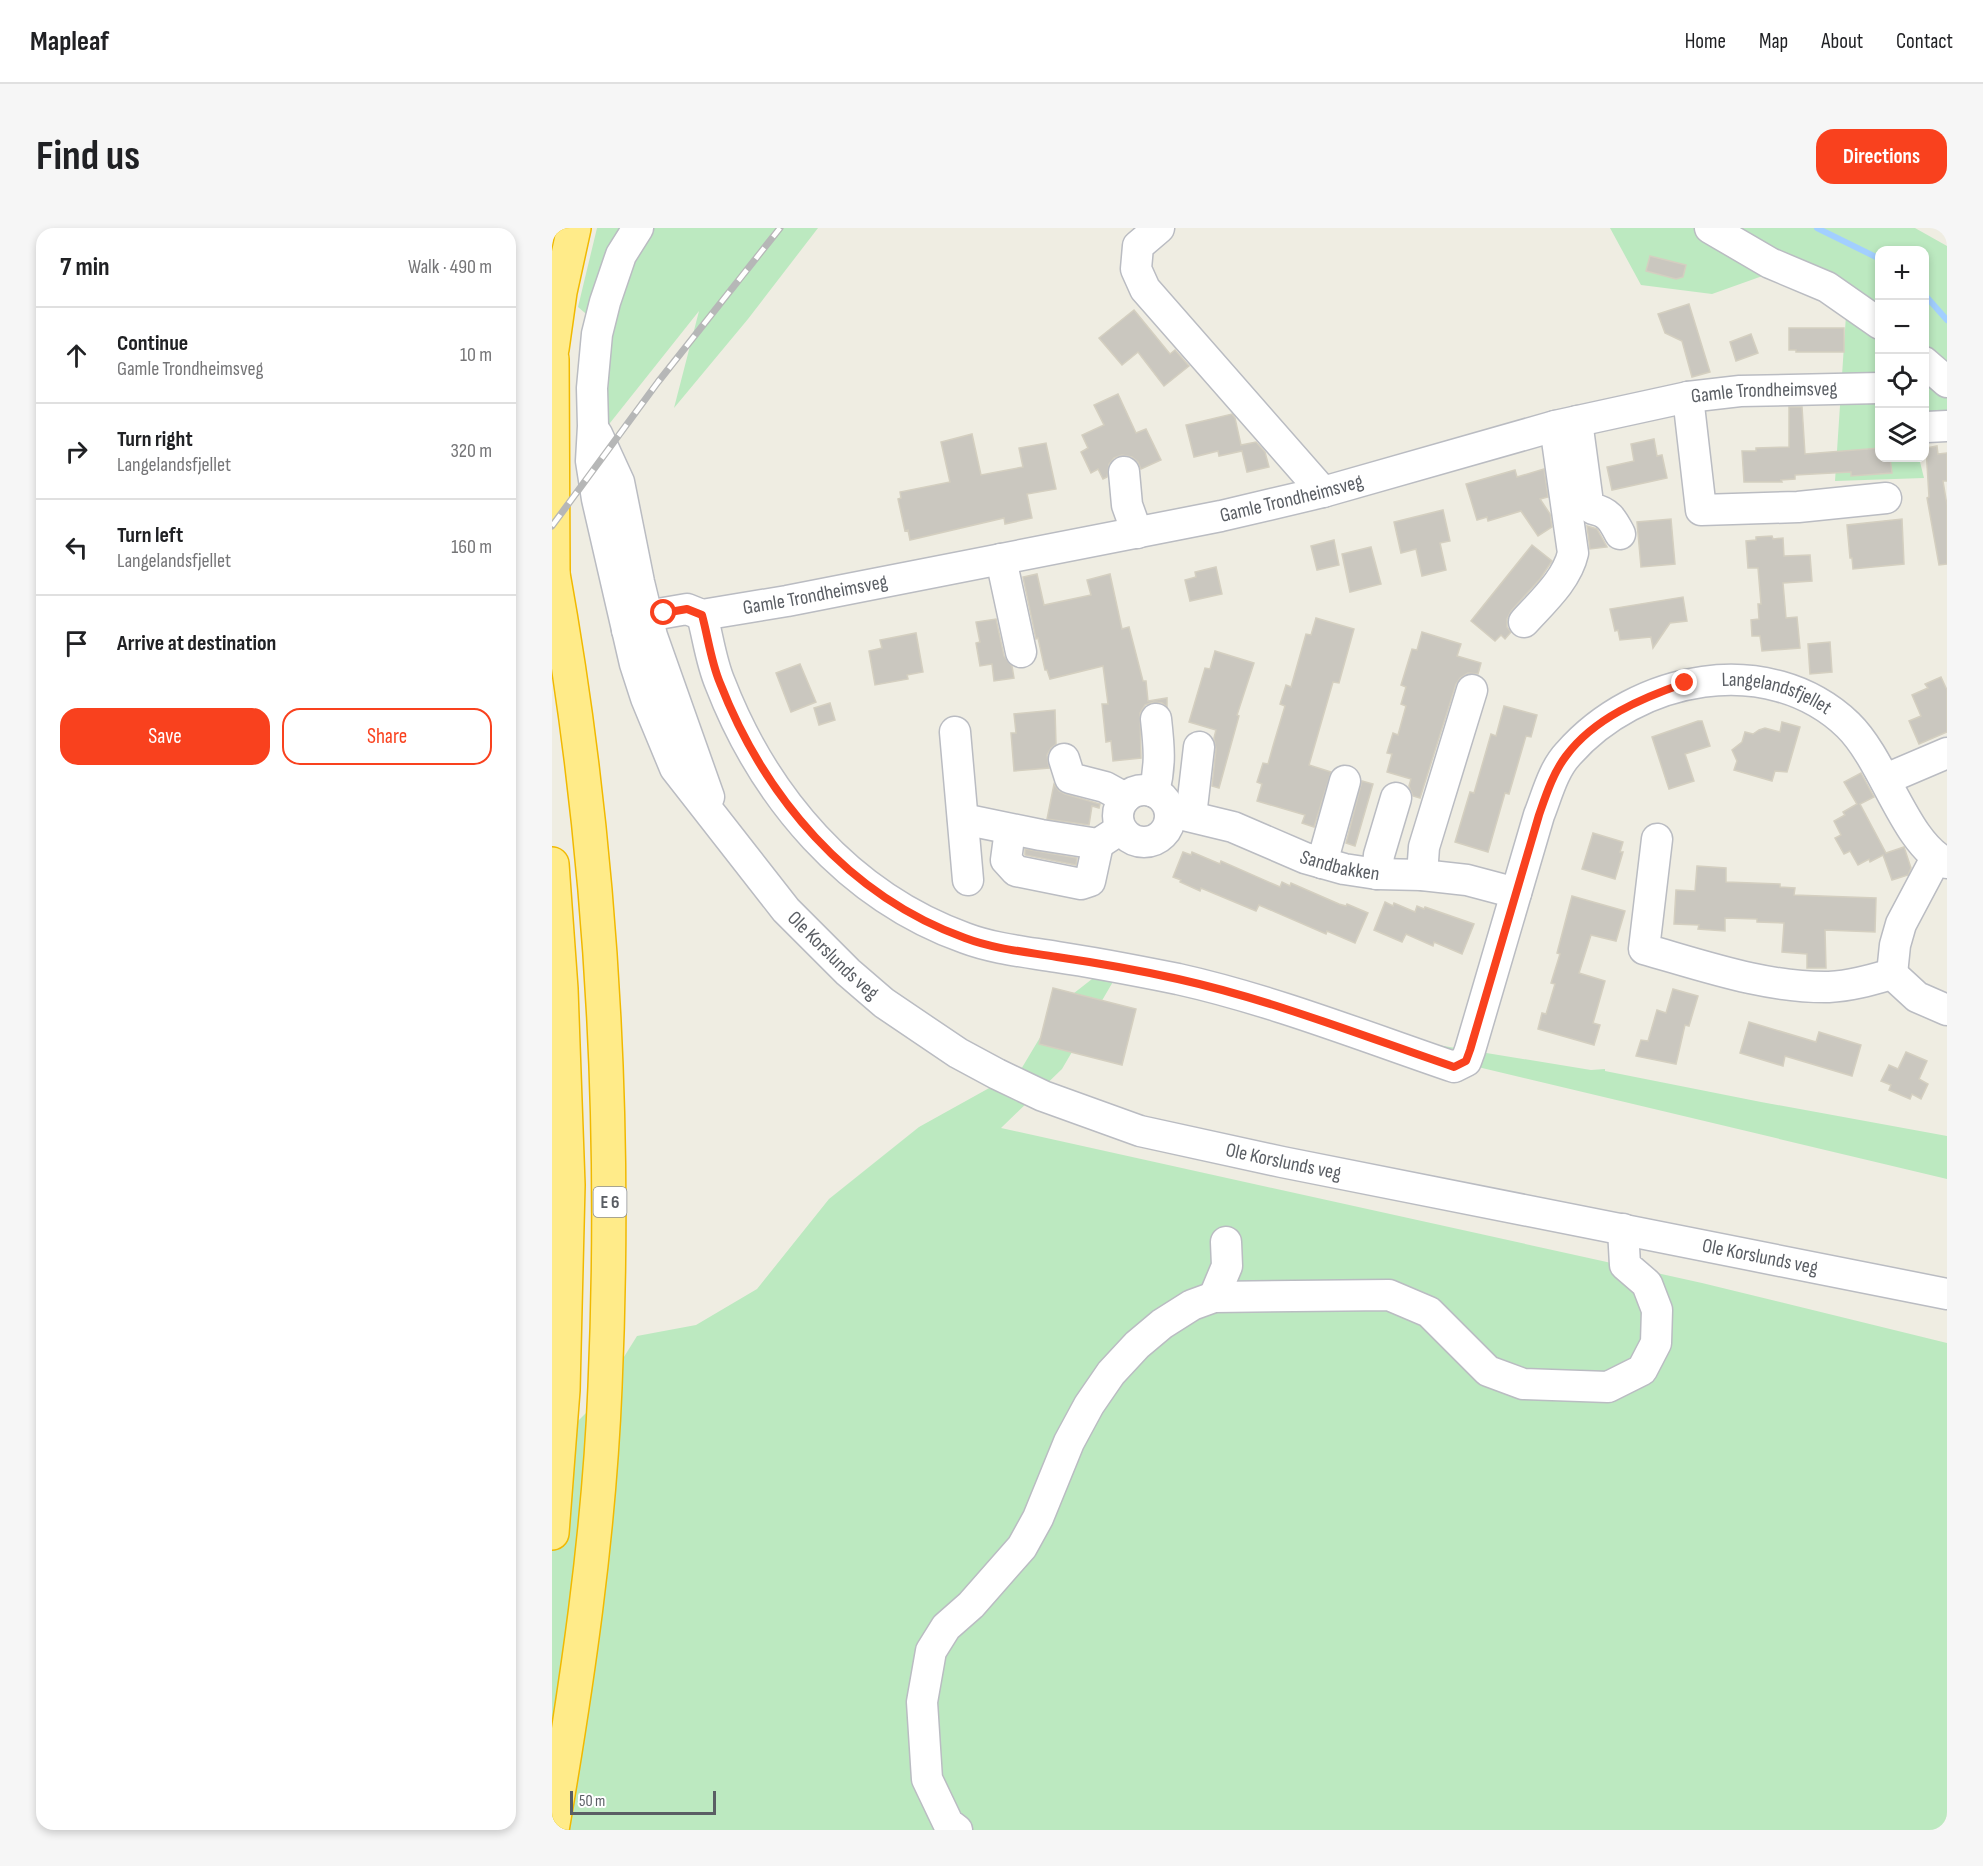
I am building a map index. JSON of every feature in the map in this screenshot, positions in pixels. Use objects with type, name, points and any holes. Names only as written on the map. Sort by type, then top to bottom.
[{"type":"highway","points":[[552,349],[560,292],[574,228]]},
{"type":"highway","name":"E 6","points":[[552,359],[552,571],[580,741],[594,872],[603,987],[610,1186],[605,1389],[591,1564],[569,1731],[552,1830]]},
{"type":"highway","name":"E 6","points":[[552,864],[561,989],[568,1185],[563,1390],[552,1533]]},
{"type":"street","points":[[638,228],[621,255],[605,302],[597,334],[592,388],[593,426],[619,482],[639,582],[642,627]]},
{"type":"street","points":[[1159,228],[1138,246],[1136,269],[1145,289],[1323,492]]},
{"type":"street","points":[[1710,228],[1770,262],[1827,287],[1875,321]]},
{"type":"street","points":[[1929,366],[1947,382]]},
{"type":"street","name":"Gamle Trondheimsveg","points":[[642,627],[687,609],[702,615],[787,601],[1137,533],[1323,492],[1566,424],[1688,397],[1740,391],[1875,388]]},
{"type":"street","points":[[1929,388],[1947,388]]},
{"type":"street","points":[[1688,397],[1701,510],[1798,507],[1886,498]]},
{"type":"street","points":[[1566,424],[1588,503],[1593,509],[1610,515],[1620,534]]},
{"type":"street","points":[[1524,622],[1560,580],[1571,563],[1573,553],[1566,424]]},
{"type":"street","points":[[1124,472],[1127,505],[1137,533]]},
{"type":"street","points":[[1001,559],[1021,651]]},
{"type":"street","name":"Langelandsfjellet","points":[[702,615],[719,681],[734,720],[754,756],[799,819],[867,887],[921,920],[966,939],[1001,948],[1181,980],[1268,1004],[1454,1067],[1466,1061],[1470,1050],[1539,815],[1552,781],[1566,755],[1591,731],[1618,712],[1651,695],[1685,683],[1715,679],[1763,683],[1796,691],[1823,706],[1847,724],[1865,744],[1915,835],[1941,861],[1901,924],[1895,945],[1892,974]]},
{"type":"street","name":"Ole Korslunds veg","points":[[642,627],[720,825],[786,910],[848,972],[875,995],[958,1053],[1043,1096],[1140,1131],[1190,1143],[1947,1294]]},
{"type":"street","points":[[1422,875],[1424,847],[1472,690]]},
{"type":"street","points":[[1156,718],[1160,753],[1159,772],[1172,806]]},
{"type":"street","points":[[955,732],[968,880]]},
{"type":"street","points":[[963,819],[1010,830],[1110,836],[1126,834],[1137,842],[1154,841],[1167,829],[1172,806],[1199,747]]},
{"type":"street","points":[[1886,779],[1947,753]]},
{"type":"street","points":[[1064,759],[1070,778],[1105,787],[1125,798]]},
{"type":"street","points":[[1322,863],[1345,781]]},
{"type":"street","points":[[1010,830],[1006,860],[1016,871],[1081,884],[1090,881],[1125,798],[1138,790],[1172,806]]},
{"type":"street","points":[[1377,874],[1379,855],[1396,798]]},
{"type":"street","name":"Sandbakken","points":[[1172,806],[1233,827],[1322,863],[1377,874],[1422,875],[1467,880],[1516,893]]},
{"type":"street","points":[[1657,839],[1644,949],[1736,975],[1792,986],[1830,987],[1861,983],[1892,974],[1917,997],[1947,1010]]},
{"type":"street","points":[[957,1830],[948,1823],[927,1779],[922,1702],[931,1651],[946,1628],[971,1605],[1022,1547],[1038,1518],[1069,1442],[1089,1405],[1111,1373],[1137,1345],[1162,1324],[1192,1305],[1214,1298],[1389,1294],[1429,1312],[1488,1371],[1523,1384],[1608,1387],[1642,1370],[1656,1343],[1657,1310],[1647,1284],[1625,1265],[1623,1229]]},
{"type":"street","points":[[1214,1298],[1227,1266],[1226,1242]]},
{"type":"green space","points":[[597,228],[818,228],[748,319],[674,408],[699,311],[606,428],[611,335],[578,307]]},
{"type":"green space","points":[[1610,228],[1915,228],[1947,246],[1947,441],[1929,441],[1929,246],[1875,246],[1875,462],[1920,462],[1924,478],[1835,481],[1847,300],[1785,268],[1712,294],[1641,285]]},
{"type":"green space","points":[[1110,965],[1346,1030],[1591,1070],[1605,1069],[1605,1071],[1761,1102],[1947,1136],[1947,1179],[1114,980],[1062,1069],[1001,1128],[1702,1283],[1947,1343],[1947,1830],[552,1830],[552,1447],[594,1405],[637,1336],[696,1325],[757,1289],[829,1199],[919,1127],[1020,1071],[1060,1004]]},
{"type":"building","points":[[1650,256],[1686,265],[1683,277],[1676,279],[1646,271]]},
{"type":"building","points":[[1689,304],[1710,372],[1692,377],[1682,341],[1665,333],[1658,314]]},
{"type":"building","points":[[1134,310],[1170,354],[1175,350],[1189,366],[1164,386],[1138,352],[1122,365],[1099,338]]},
{"type":"building","points":[[1789,328],[1844,328],[1844,352],[1789,350]]},
{"type":"building","points":[[1751,334],[1758,353],[1736,361],[1730,342]]},
{"type":"building","points":[[1118,394],[1136,433],[1146,429],[1161,460],[1141,469],[1132,457],[1122,455],[1114,458],[1109,464],[1107,477],[1103,479],[1098,469],[1091,473],[1081,452],[1088,448],[1082,435],[1104,425],[1094,405]]},
{"type":"building","points":[[1789,407],[1802,407],[1805,454],[1875,448],[1875,462],[1891,462],[1892,473],[1851,476],[1851,472],[1795,475],[1795,479],[1781,480],[1782,482],[1744,482],[1742,451],[1756,451],[1756,448],[1789,447]]},
{"type":"building","points":[[1232,414],[1241,445],[1256,442],[1265,452],[1269,467],[1247,472],[1242,451],[1219,456],[1218,451],[1194,457],[1186,425]]},
{"type":"building","points":[[972,434],[981,475],[1023,467],[1019,448],[1046,443],[1056,489],[1027,494],[1032,518],[1005,524],[1004,518],[910,540],[908,530],[905,531],[898,499],[901,498],[900,492],[950,482],[941,442]]},
{"type":"building","points":[[1654,439],[1657,456],[1662,455],[1667,478],[1612,490],[1607,467],[1634,461],[1631,444]]},
{"type":"building","points":[[1937,446],[1938,454],[1947,453],[1947,481],[1943,481],[1947,505],[1947,564],[1939,565],[1927,498],[1929,497],[1927,462],[1929,462],[1929,447]]},
{"type":"building","points":[[1544,469],[1548,497],[1540,499],[1550,514],[1552,527],[1538,536],[1521,511],[1488,521],[1487,517],[1477,520],[1466,484],[1515,470],[1517,477]]},
{"type":"building","points":[[1443,510],[1450,541],[1440,543],[1446,570],[1422,576],[1416,549],[1401,553],[1394,522]]},
{"type":"building","points":[[1671,519],[1675,564],[1641,567],[1637,522]]},
{"type":"building","points":[[1902,519],[1904,564],[1853,569],[1847,525]]},
{"type":"building","points":[[1587,526],[1597,529],[1607,547],[1590,549]]},
{"type":"building","points":[[1772,536],[1773,539],[1783,538],[1784,556],[1810,555],[1812,581],[1783,583],[1786,618],[1797,617],[1800,648],[1762,651],[1760,636],[1752,636],[1751,620],[1759,619],[1758,604],[1761,604],[1758,568],[1748,568],[1746,541],[1756,540],[1756,537]]},
{"type":"building","points":[[1334,540],[1339,565],[1317,570],[1311,546]]},
{"type":"building","points":[[1532,545],[1552,561],[1540,579],[1511,611],[1507,619],[1507,627],[1511,632],[1505,639],[1501,635],[1495,641],[1471,621]]},
{"type":"building","points":[[1371,547],[1381,584],[1350,592],[1342,554]]},
{"type":"building","points":[[1216,567],[1222,594],[1190,601],[1185,580],[1196,577],[1195,572]]},
{"type":"building","points":[[1037,574],[1044,605],[1091,595],[1087,580],[1110,574],[1122,629],[1129,627],[1143,681],[1146,681],[1148,701],[1167,698],[1167,707],[1162,703],[1154,702],[1145,705],[1140,713],[1141,758],[1113,761],[1111,741],[1106,742],[1102,704],[1108,704],[1103,666],[1050,679],[1045,670],[1038,638],[1036,639],[1023,577]]},
{"type":"building","points":[[1683,597],[1687,621],[1670,623],[1653,648],[1651,637],[1620,640],[1618,630],[1615,631],[1610,609]]},
{"type":"building","points":[[1316,618],[1354,629],[1339,683],[1333,682],[1309,765],[1331,772],[1314,827],[1302,823],[1305,815],[1257,801],[1262,784],[1257,782],[1263,763],[1268,764],[1285,706],[1280,704],[1286,685],[1291,687],[1306,634],[1311,635]]},
{"type":"building","points":[[996,619],[1004,656],[1012,666],[1014,678],[994,681],[992,664],[980,666],[976,643],[980,642],[976,622]]},
{"type":"building","points":[[1422,632],[1461,644],[1457,656],[1481,663],[1478,674],[1468,673],[1456,684],[1420,798],[1413,796],[1409,786],[1411,779],[1387,772],[1392,754],[1387,753],[1393,733],[1398,735],[1406,706],[1401,704],[1406,687],[1401,685],[1412,649],[1417,650]]},
{"type":"building","points":[[916,633],[923,672],[907,675],[908,679],[875,685],[869,651],[882,648],[880,640]]},
{"type":"building","points":[[1830,642],[1832,672],[1810,674],[1808,644]]},
{"type":"building","points":[[1215,651],[1254,663],[1237,715],[1239,716],[1219,788],[1212,786],[1216,730],[1189,722],[1205,668],[1210,669]]},
{"type":"building","points":[[800,664],[816,702],[791,712],[776,673]]},
{"type":"building","points":[[1941,677],[1947,690],[1947,732],[1919,744],[1909,721],[1921,716],[1912,695],[1928,688],[1925,684]]},
{"type":"building","points":[[830,703],[835,720],[819,725],[814,708]]},
{"type":"building","points":[[1504,706],[1537,715],[1531,737],[1526,736],[1509,794],[1505,793],[1488,852],[1455,842],[1470,792],[1474,793],[1491,734],[1496,736]]},
{"type":"building","points":[[1055,710],[1056,744],[1047,755],[1049,768],[1014,771],[1011,733],[1016,733],[1014,714]]},
{"type":"building","points":[[1702,721],[1710,746],[1685,754],[1694,781],[1669,789],[1652,737]]},
{"type":"building","points":[[1782,722],[1800,727],[1787,772],[1775,771],[1772,781],[1734,770],[1737,761],[1732,750],[1742,742],[1745,732],[1753,734],[1765,728],[1780,732]]},
{"type":"building","points":[[1861,773],[1874,797],[1860,804],[1886,853],[1904,847],[1911,868],[1908,875],[1892,880],[1883,855],[1858,865],[1850,851],[1844,854],[1835,838],[1841,835],[1834,821],[1845,815],[1843,812],[1857,804],[1844,782]]},
{"type":"building","points":[[1362,781],[1373,784],[1355,846],[1346,843]]},
{"type":"building","points":[[1054,784],[1059,791],[1065,794],[1100,804],[1099,808],[1092,806],[1089,825],[1047,819]]},
{"type":"building","points":[[1593,833],[1623,842],[1620,852],[1623,852],[1615,879],[1582,869]]},
{"type":"building","points":[[1025,849],[1077,858],[1076,865],[1025,855]]},
{"type":"building","points":[[1183,852],[1191,855],[1192,852],[1220,864],[1221,861],[1280,887],[1282,882],[1290,886],[1291,883],[1339,904],[1346,906],[1347,904],[1368,913],[1355,943],[1327,931],[1326,934],[1259,905],[1256,911],[1201,888],[1200,891],[1173,877]]},
{"type":"building","points":[[1697,866],[1726,868],[1726,882],[1780,884],[1780,887],[1795,888],[1794,895],[1876,898],[1875,932],[1825,930],[1826,968],[1807,968],[1807,954],[1782,952],[1784,923],[1725,918],[1725,931],[1698,929],[1699,925],[1674,924],[1676,890],[1695,891]]},
{"type":"building","points":[[1572,896],[1625,911],[1616,941],[1591,935],[1579,973],[1605,981],[1593,1023],[1600,1025],[1594,1045],[1538,1029],[1542,1013],[1546,1014],[1555,984],[1551,983],[1560,954],[1557,953]]},
{"type":"building","points":[[1385,902],[1393,906],[1394,903],[1415,912],[1417,906],[1424,909],[1425,907],[1474,924],[1462,954],[1434,942],[1433,946],[1406,934],[1402,942],[1374,930]]},
{"type":"building","points":[[1053,988],[1136,1009],[1122,1065],[1039,1044]]},
{"type":"building","points":[[1673,989],[1698,996],[1689,1026],[1685,1025],[1676,1064],[1636,1056],[1641,1040],[1648,1041],[1657,1010],[1666,1013]]},
{"type":"building","points":[[1749,1022],[1816,1042],[1819,1032],[1861,1045],[1852,1076],[1785,1056],[1783,1066],[1740,1053]]},
{"type":"building","points":[[1906,1052],[1927,1061],[1919,1079],[1928,1084],[1921,1099],[1912,1094],[1910,1099],[1889,1090],[1891,1085],[1881,1081],[1889,1065],[1898,1069]]},
{"type":"waterway","points":[[1817,228],[1875,257]]},
{"type":"waterway","points":[[1929,300],[1947,320]]},
{"type":"railway","points":[[552,526],[658,382],[780,228]]},
{"type":"route","points":[[664,613],[687,609],[702,615],[719,681],[734,720],[754,756],[782,798],[821,844],[867,887],[893,904],[921,920],[966,939],[1001,948],[1181,980],[1268,1004],[1454,1067],[1466,1061],[1470,1050],[1539,815],[1552,781],[1566,755],[1591,731],[1618,712],[1651,695],[1685,683]]}]
